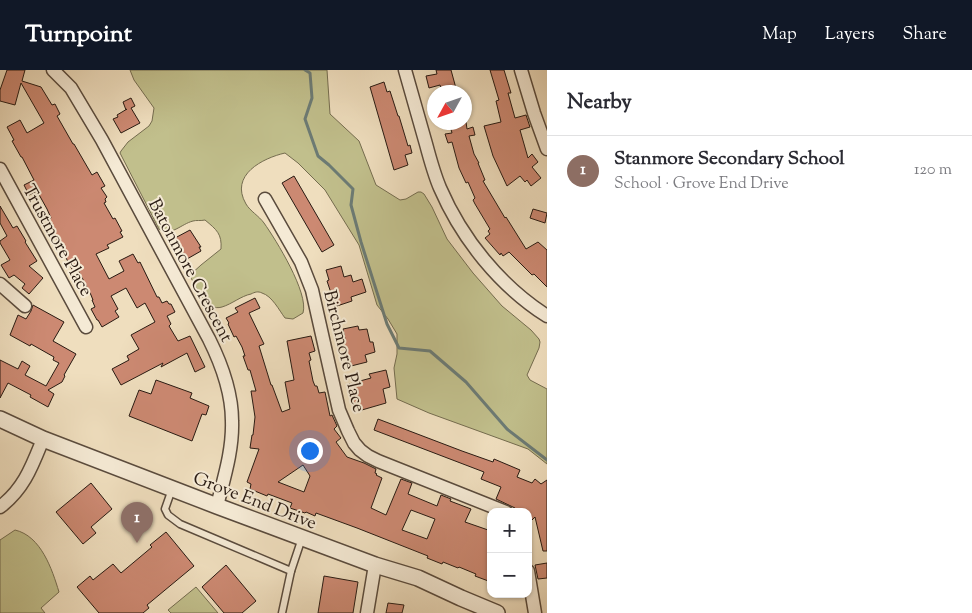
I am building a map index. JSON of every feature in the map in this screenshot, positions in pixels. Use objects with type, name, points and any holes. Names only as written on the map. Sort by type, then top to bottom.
[{"type":"street","name":"Batonmore Crescent","points":[[53,70],[71,88],[102,140],[222,366],[228,388],[232,422],[227,466],[217,506]]},
{"type":"street","points":[[405,70],[433,170],[440,188],[458,221],[478,252],[508,286],[547,316]]},
{"type":"street","points":[[521,70],[547,150]]},
{"type":"street","name":"Trustmore Place","points":[[0,169],[86,327]]},
{"type":"street","name":"Birchmore Place","points":[[265,199],[301,262],[312,290],[339,410],[354,442],[360,450],[378,460],[496,508]]},
{"type":"street","points":[[0,284],[25,306]]},
{"type":"street","name":"Grove End Drive","points":[[0,419],[43,439],[172,489],[375,566],[418,578],[497,613]]},
{"type":"street","points":[[0,507],[11,499],[20,488],[32,466],[43,439]]},
{"type":"street","points":[[367,613],[375,566]]},
{"type":"street","points":[[532,595],[535,613]]},
{"type":"lane","points":[[172,489],[165,509],[168,515],[180,524],[291,571]]},
{"type":"lane","points":[[282,613],[291,571],[302,538]]},
{"type":"shaded area","points":[[130,70],[327,70],[330,114],[359,141],[376,185],[400,200],[406,199],[418,192],[424,194],[447,239],[473,273],[502,306],[539,339],[539,348],[527,375],[530,380],[547,389],[547,464],[528,449],[429,413],[397,399],[394,368],[397,354],[397,334],[377,305],[359,245],[325,190],[285,153],[267,159],[251,170],[245,176],[242,184],[242,194],[248,207],[262,220],[290,267],[301,293],[304,304],[303,313],[293,319],[285,318],[272,300],[259,292],[244,296],[222,307],[216,308],[207,303],[199,293],[190,275],[221,249],[221,240],[218,233],[205,220],[193,221],[168,232],[159,229],[120,153],[128,142],[149,126],[152,121],[154,108],[134,80]]},
{"type":"shaded area","points":[[15,530],[24,533],[39,546],[53,573],[59,592],[41,608],[45,613],[0,613],[0,540]]},
{"type":"shaded area","points":[[196,587],[218,613],[171,613],[168,610]]},
{"type":"building","points":[[7,70],[25,70],[22,81],[41,87],[52,105],[55,104],[60,114],[57,116],[92,175],[97,172],[105,186],[101,188],[107,197],[104,203],[113,219],[115,218],[123,237],[107,245],[109,248],[96,254],[109,279],[124,271],[119,261],[133,254],[138,263],[140,262],[157,297],[159,297],[162,303],[167,301],[171,304],[175,312],[167,316],[171,324],[169,326],[178,341],[190,336],[205,367],[195,372],[187,353],[121,385],[112,369],[129,360],[127,356],[139,349],[131,335],[155,322],[145,303],[137,308],[126,288],[111,296],[118,309],[115,311],[119,317],[102,327],[97,320],[91,309],[95,307],[91,295],[78,270],[74,273],[65,256],[51,228],[53,226],[47,209],[37,191],[29,195],[24,185],[34,180],[12,141],[14,140],[7,127],[20,120],[27,133],[44,123],[21,83],[15,105],[0,101],[0,90]]},
{"type":"building","points":[[436,70],[451,70],[455,85],[428,85],[426,76],[437,74]]},
{"type":"building","points":[[490,70],[504,70],[511,93],[508,93],[515,118],[526,115],[530,127],[520,130],[528,158],[532,154],[538,162],[532,167],[541,178],[531,186],[527,180],[525,182],[520,176],[507,186],[493,156],[484,126],[501,122],[496,101],[499,100]]},
{"type":"building","points":[[384,82],[387,92],[390,91],[412,153],[405,155],[408,165],[394,170],[370,87]]},
{"type":"building","points":[[131,98],[135,106],[131,108],[140,123],[121,133],[113,119],[126,110],[123,102]]},
{"type":"building","points":[[473,127],[475,135],[469,136],[485,180],[483,181],[505,218],[526,249],[538,242],[547,250],[547,287],[509,252],[503,256],[501,253],[500,255],[485,238],[490,234],[488,231],[490,229],[475,204],[473,200],[475,198],[468,182],[466,183],[459,168],[452,142],[448,143],[445,134],[452,133],[451,130],[472,130]]},
{"type":"building","points":[[294,176],[334,245],[322,252],[282,183]]},
{"type":"building","points":[[0,206],[13,228],[17,226],[37,261],[29,266],[43,278],[29,294],[22,288],[25,284],[14,275],[9,278],[1,265],[10,260],[0,243],[7,236],[0,223]]},
{"type":"building","points":[[533,209],[547,213],[545,223],[530,218]]},
{"type":"building","points":[[190,230],[201,247],[199,247],[201,251],[187,259],[184,253],[182,254],[175,238]]},
{"type":"building","points":[[341,266],[344,277],[351,275],[353,282],[362,279],[366,292],[351,297],[352,301],[337,306],[327,281],[329,280],[326,270]]},
{"type":"building","points":[[255,298],[260,308],[249,313],[264,344],[259,346],[271,385],[282,412],[290,409],[285,382],[294,380],[287,341],[311,336],[315,351],[309,353],[313,381],[319,393],[325,392],[330,416],[332,415],[337,426],[334,429],[341,438],[336,442],[347,457],[376,469],[376,475],[382,478],[371,508],[386,515],[401,479],[412,483],[408,494],[437,506],[441,495],[451,499],[450,501],[471,509],[465,522],[487,530],[487,580],[459,567],[443,562],[442,564],[427,558],[428,556],[357,528],[316,513],[315,516],[290,508],[292,503],[250,489],[251,484],[247,482],[259,449],[250,448],[255,417],[251,391],[256,391],[250,370],[248,370],[243,356],[245,356],[242,347],[236,336],[234,337],[226,318],[238,312],[235,308]],"holes":[[[303,465],[310,476],[304,492],[278,482]],[[411,510],[435,519],[427,539],[402,530]]]},
{"type":"building","points":[[33,305],[64,322],[53,341],[76,354],[62,382],[48,390],[54,394],[48,407],[30,397],[31,395],[8,383],[0,398],[0,360],[18,369],[22,361],[30,366],[25,375],[46,386],[59,363],[53,360],[54,357],[10,335],[18,315],[26,319]]},
{"type":"building","points":[[358,326],[359,330],[367,329],[375,352],[365,355],[367,362],[351,366],[343,340],[345,339],[343,329]]},
{"type":"building","points":[[386,370],[390,387],[383,389],[386,403],[355,412],[349,384],[371,378],[369,374]]},
{"type":"building","points":[[156,380],[192,393],[190,398],[209,406],[206,415],[202,414],[192,441],[129,416],[139,390],[151,394]]},
{"type":"building","points":[[378,419],[493,462],[494,459],[520,470],[517,477],[532,483],[535,479],[541,484],[547,480],[547,551],[543,551],[535,517],[532,520],[532,508],[515,508],[496,499],[501,487],[481,479],[484,472],[374,430]]},
{"type":"building","points":[[91,483],[112,509],[91,527],[96,533],[83,544],[56,512]]},
{"type":"building","points":[[166,532],[194,566],[147,605],[149,608],[143,613],[99,613],[77,587],[90,576],[93,580],[113,564],[121,573],[152,547],[150,545]]},
{"type":"building","points":[[547,563],[547,578],[538,579],[535,565]]},
{"type":"building","points":[[226,565],[256,601],[242,613],[224,613],[202,587]]},
{"type":"building","points":[[324,576],[358,582],[353,613],[318,613]]},
{"type":"building","points":[[388,603],[404,605],[402,613],[386,613]]},
{"type":"waterway","points":[[305,70],[310,73],[312,98],[305,119],[318,156],[353,189],[351,205],[361,242],[387,324],[399,348],[430,351],[466,382],[507,429],[547,460]]},
{"type":"place","name":"Stanmore Secondary School","points":[[137,543]]}]
